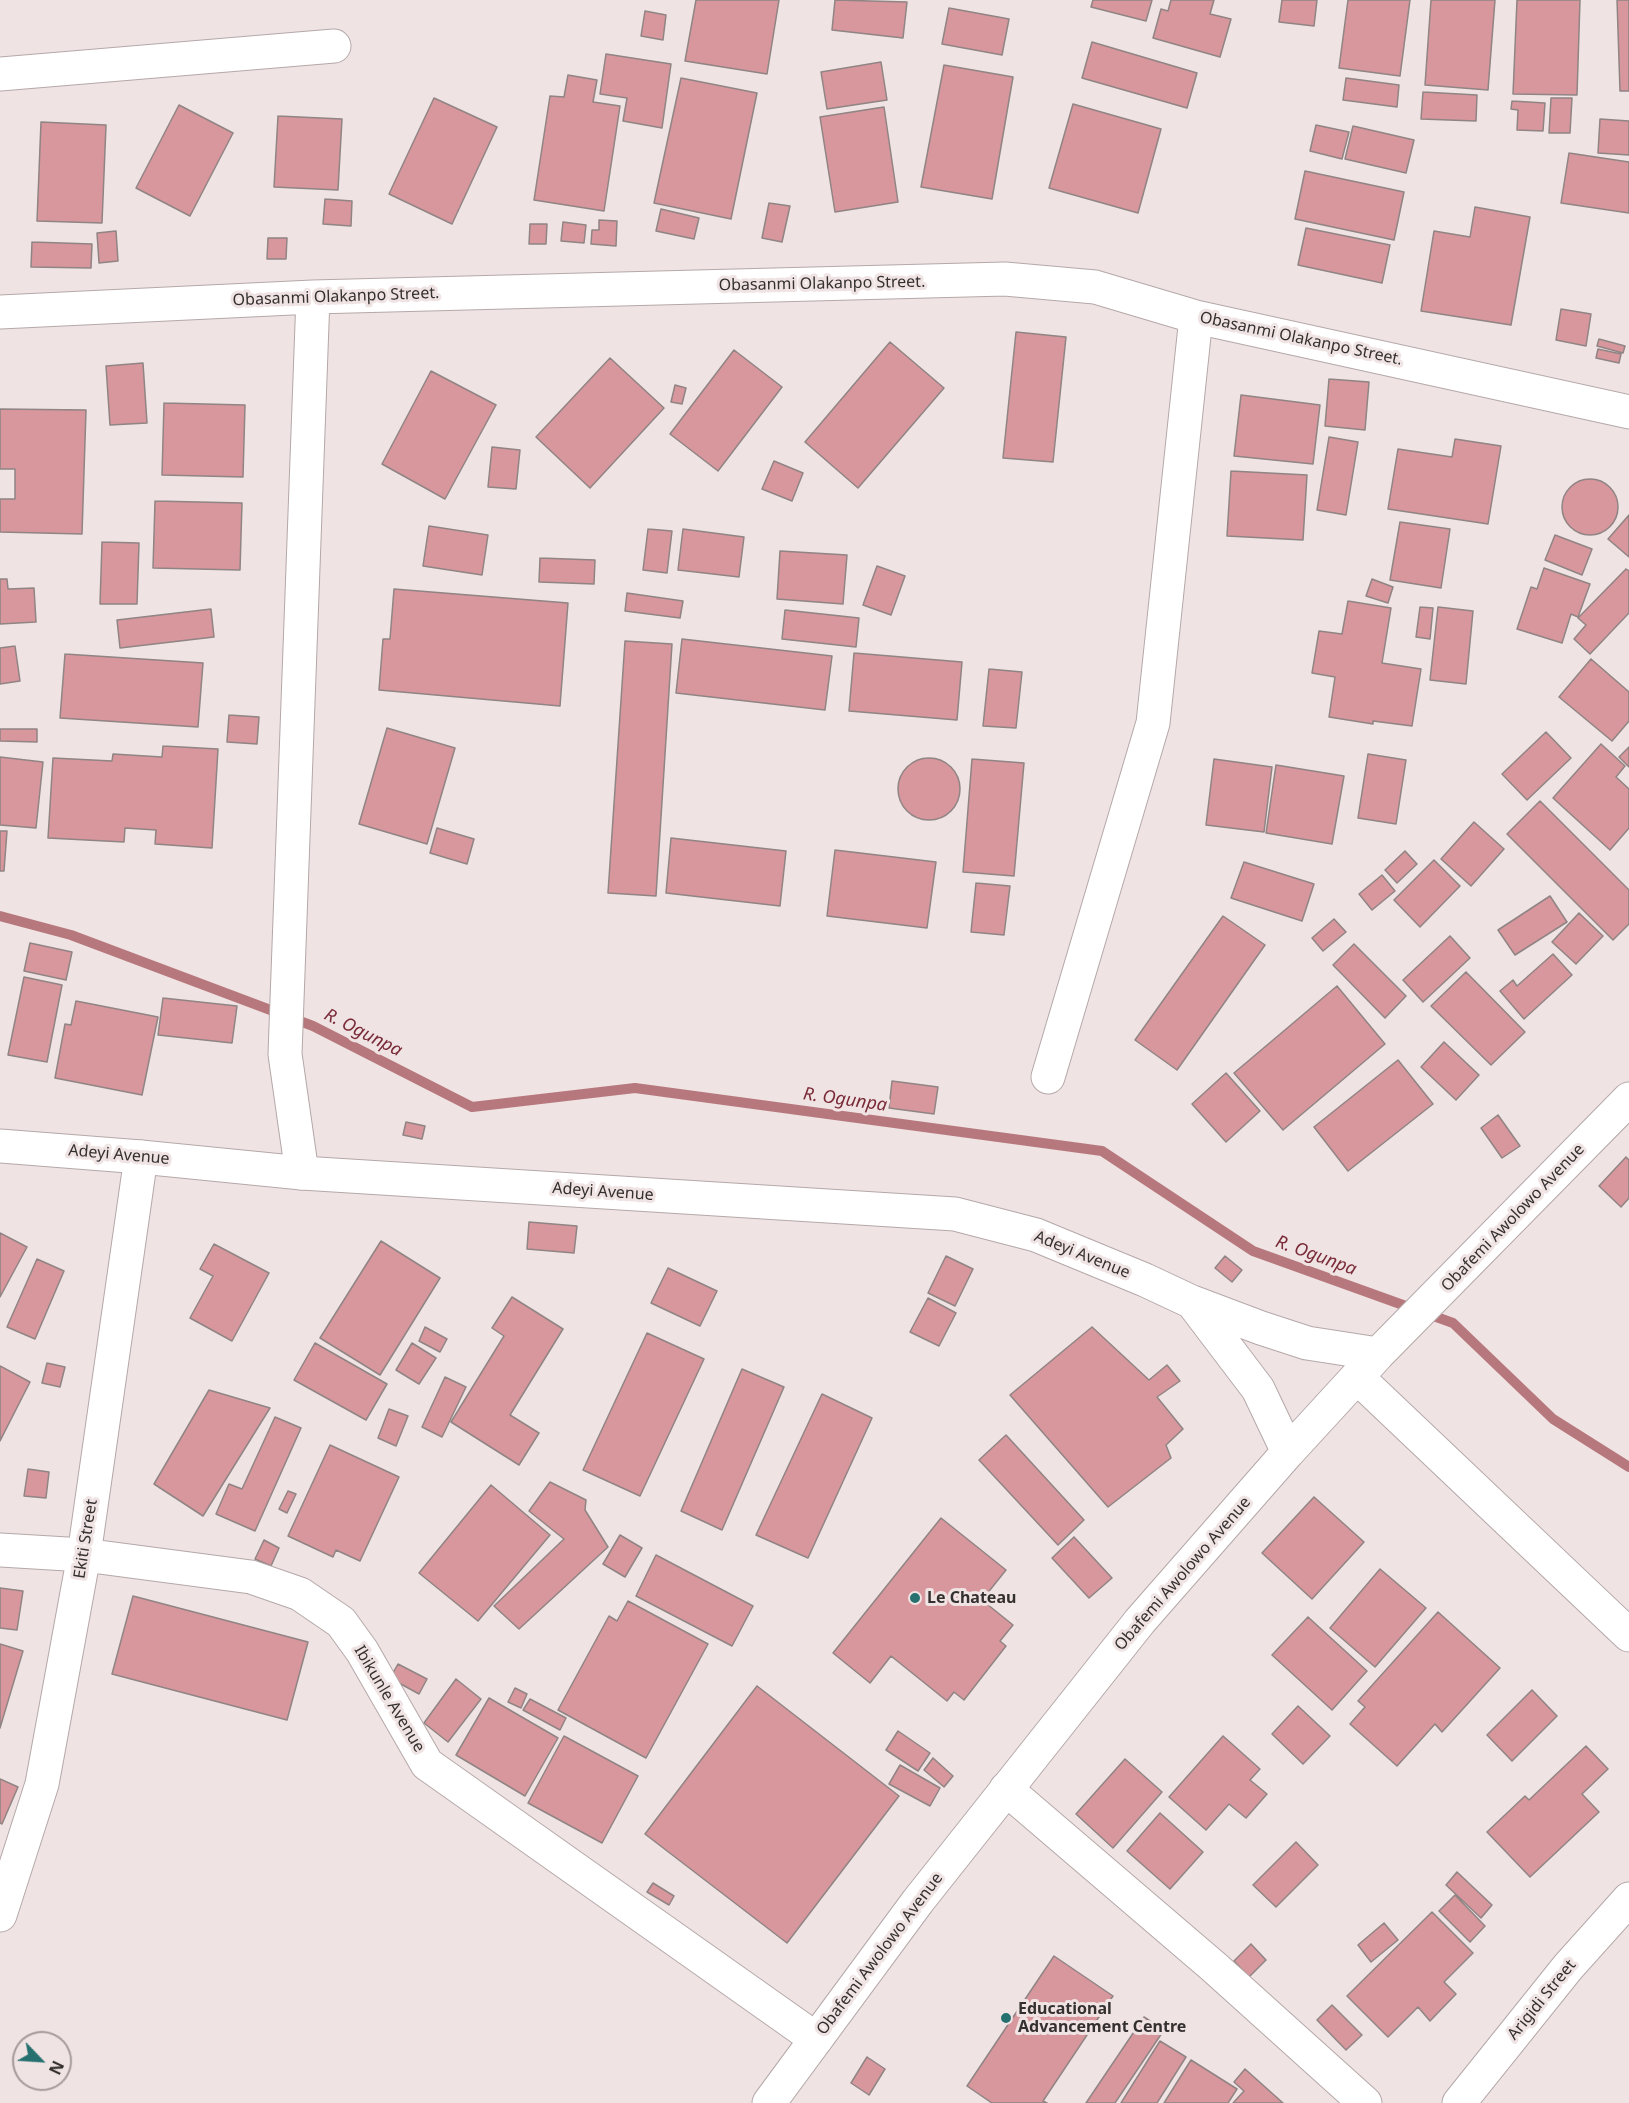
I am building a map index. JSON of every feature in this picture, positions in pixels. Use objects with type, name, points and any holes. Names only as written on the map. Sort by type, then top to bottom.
[{"type":"street","points":[[0,74],[334,46]]},
{"type":"street","name":"Obasanmi Olakanpo Street.","points":[[0,312],[313,297],[1005,279],[1095,287],[1196,316],[1629,412]]},
{"type":"street","points":[[302,1173],[285,1054],[313,297]]},
{"type":"street","points":[[1048,1077],[1153,723],[1196,316]]},
{"type":"street","name":"Obafemi Awolowo Avenue","points":[[776,2098],[816,2039],[918,1901],[1140,1621],[1288,1452],[1367,1366],[1629,1099]]},
{"type":"street","name":"Adeyi Avenue","points":[[0,1146],[141,1156],[302,1173],[955,1214],[1036,1235],[1192,1302],[1261,1329],[1307,1342],[1367,1366]]},
{"type":"street","name":"Ekiti Street","points":[[0,1916],[42,1784],[84,1555],[141,1156]]},
{"type":"street","name":"Adeyi Avenue","points":[[1192,1302],[1258,1389],[1288,1452]]},
{"type":"street","points":[[1367,1366],[1629,1635]]},
{"type":"street","name":"Ibikunle Avenue","points":[[0,1550],[84,1555],[251,1577],[300,1594],[341,1622],[362,1651],[427,1764],[816,2039]]},
{"type":"street","points":[[1006,1789],[1214,1967],[1365,2103]]},
{"type":"street","name":"Arigidi Street","points":[[1459,2103],[1568,1967],[1629,1899]]},
{"type":"building","points":[[696,0],[779,0],[767,74],[685,61]]},
{"type":"building","points":[[835,0],[907,2],[903,38],[832,30]]},
{"type":"building","points":[[1093,0],[1152,0],[1146,21],[1091,7]]},
{"type":"building","points":[[1171,0],[1214,0],[1210,14],[1231,19],[1220,57],[1153,38],[1161,9],[1168,11]]},
{"type":"building","points":[[1282,0],[1317,0],[1314,26],[1279,22]]},
{"type":"building","points":[[1348,0],[1410,0],[1400,76],[1339,68]]},
{"type":"building","points":[[1431,0],[1495,0],[1488,90],[1425,85]]},
{"type":"building","points":[[1517,0],[1580,0],[1577,95],[1513,94]]},
{"type":"building","points":[[1617,0],[1629,0],[1629,91],[1620,91]]},
{"type":"building","points":[[949,8],[1009,19],[1002,55],[942,44]]},
{"type":"building","points":[[645,11],[666,15],[663,40],[641,36]]},
{"type":"building","points":[[1092,42],[1197,73],[1187,108],[1082,78]]},
{"type":"building","points":[[606,54],[671,64],[662,128],[623,121],[627,98],[600,94]]},
{"type":"building","points":[[881,62],[887,100],[827,109],[821,72]]},
{"type":"building","points":[[944,65],[1013,77],[992,199],[921,187]]},
{"type":"building","points":[[568,75],[597,80],[593,102],[620,106],[604,211],[534,200],[550,96],[564,97]]},
{"type":"building","points":[[681,78],[757,93],[731,219],[654,203]]},
{"type":"building","points":[[1346,78],[1399,85],[1397,107],[1343,100]]},
{"type":"building","points":[[1423,92],[1477,95],[1476,121],[1421,119]]},
{"type":"building","points":[[434,98],[497,127],[452,224],[389,194]]},
{"type":"building","points":[[1551,98],[1572,98],[1570,133],[1549,133]]},
{"type":"building","points":[[1512,101],[1545,103],[1543,131],[1517,130],[1518,110],[1511,109]]},
{"type":"building","points":[[1073,104],[1161,129],[1138,213],[1049,188]]},
{"type":"building","points":[[179,105],[233,133],[190,216],[136,188]]},
{"type":"building","points":[[884,107],[898,202],[835,212],[820,117]]},
{"type":"building","points":[[278,116],[342,119],[338,190],[274,187]]},
{"type":"building","points":[[1600,119],[1629,121],[1629,155],[1598,153]]},
{"type":"building","points":[[41,122],[106,125],[102,223],[37,221]]},
{"type":"building","points":[[1316,125],[1349,132],[1342,159],[1310,151]]},
{"type":"building","points":[[1353,126],[1414,140],[1406,173],[1345,159]]},
{"type":"building","points":[[1569,153],[1629,162],[1629,213],[1561,203]]},
{"type":"building","points":[[1305,171],[1404,192],[1394,240],[1295,219]]},
{"type":"building","points":[[325,199],[352,201],[351,226],[323,224]]},
{"type":"building","points":[[769,203],[790,206],[782,242],[762,238]]},
{"type":"building","points":[[1475,207],[1530,217],[1511,325],[1421,311],[1434,231],[1470,237]]},
{"type":"building","points":[[661,209],[699,218],[694,239],[656,231]]},
{"type":"building","points":[[599,220],[617,221],[616,246],[591,244],[592,230],[599,230]]},
{"type":"building","points":[[563,222],[586,225],[584,243],[561,241]]},
{"type":"building","points":[[530,224],[547,224],[546,244],[529,244]]},
{"type":"building","points":[[1306,228],[1390,245],[1382,283],[1298,265]]},
{"type":"building","points":[[116,231],[118,261],[99,263],[97,233]]},
{"type":"building","points":[[268,238],[287,238],[286,259],[267,259]]},
{"type":"building","points":[[32,242],[92,244],[91,268],[31,267]]},
{"type":"building","points":[[1561,309],[1591,314],[1586,346],[1556,340]]},
{"type":"building","points":[[1016,332],[1066,337],[1053,462],[1003,458]]},
{"type":"building","points":[[1599,339],[1625,346],[1623,353],[1597,346]]},
{"type":"building","points":[[890,342],[944,388],[858,488],[805,442]]},
{"type":"building","points":[[1598,349],[1621,354],[1619,363],[1596,358]]},
{"type":"building","points":[[734,350],[782,387],[718,471],[670,434]]},
{"type":"building","points":[[610,358],[664,408],[590,488],[536,437]]},
{"type":"building","points":[[143,363],[147,423],[110,425],[106,366]]},
{"type":"building","points":[[431,371],[496,405],[445,499],[382,464]]},
{"type":"building","points":[[1329,379],[1369,382],[1365,430],[1325,426]]},
{"type":"building","points":[[675,385],[686,388],[682,404],[671,402]]},
{"type":"building","points":[[1241,395],[1320,405],[1313,464],[1234,456]]},
{"type":"building","points":[[164,403],[245,405],[243,477],[162,475]]},
{"type":"building","points":[[0,409],[86,410],[82,534],[0,532],[0,499],[15,499],[15,469],[0,469]]},
{"type":"building","points":[[1329,437],[1358,442],[1346,515],[1317,510]]},
{"type":"building","points":[[1455,439],[1501,446],[1488,524],[1388,509],[1398,449],[1452,457]]},
{"type":"building","points":[[492,447],[520,450],[516,489],[488,487]]},
{"type":"building","points":[[774,461],[803,473],[792,501],[762,489]]},
{"type":"building","points":[[1231,471],[1307,475],[1303,540],[1227,536]]},
{"type":"building","points":[[1584,479],[1596,479],[1606,483],[1614,491],[1618,507],[1614,523],[1606,531],[1596,535],[1584,535],[1574,531],[1566,523],[1562,513],[1562,501],[1566,491],[1574,483]]},
{"type":"building","points":[[155,501],[242,503],[240,570],[153,568]]},
{"type":"building","points":[[1629,515],[1629,557],[1608,539]]},
{"type":"building","points":[[1400,522],[1450,529],[1441,588],[1390,580]]},
{"type":"building","points":[[429,526],[488,535],[482,575],[423,566]]},
{"type":"building","points":[[648,529],[672,531],[667,573],[643,570]]},
{"type":"building","points":[[683,529],[744,537],[739,577],[678,570]]},
{"type":"building","points":[[1555,535],[1592,549],[1582,575],[1545,560]]},
{"type":"building","points":[[102,542],[139,543],[137,604],[100,604]]},
{"type":"building","points":[[780,551],[847,555],[843,604],[777,599]]},
{"type":"building","points":[[540,558],[595,560],[594,584],[539,582]]},
{"type":"building","points":[[877,566],[905,576],[891,615],[863,605]]},
{"type":"building","points":[[1544,568],[1590,584],[1578,617],[1571,614],[1562,643],[1517,629],[1531,587],[1537,589]]},
{"type":"building","points":[[1626,569],[1629,571],[1629,613],[1590,654],[1574,639],[1586,625],[1578,618]]},
{"type":"building","points":[[0,579],[7,579],[8,589],[34,588],[36,622],[0,624]]},
{"type":"building","points":[[1372,579],[1393,587],[1388,603],[1366,596]]},
{"type":"building","points":[[394,589],[568,603],[560,706],[379,690],[383,639],[390,639]]},
{"type":"building","points":[[627,593],[683,601],[680,618],[625,611]]},
{"type":"building","points":[[1348,601],[1391,608],[1382,663],[1421,669],[1412,726],[1373,721],[1373,724],[1329,717],[1335,677],[1312,673],[1319,631],[1342,634]]},
{"type":"building","points":[[1420,607],[1433,608],[1430,639],[1416,637]]},
{"type":"building","points":[[1438,607],[1473,611],[1466,684],[1430,680]]},
{"type":"building","points":[[211,609],[214,637],[120,648],[117,620]]},
{"type":"building","points":[[785,610],[859,618],[856,647],[782,639]]},
{"type":"building","points":[[682,639],[832,656],[825,710],[676,693]]},
{"type":"building","points":[[625,641],[672,644],[656,896],[608,893]]},
{"type":"building","points":[[15,646],[20,681],[0,684],[0,648]]},
{"type":"building","points":[[854,653],[962,662],[957,720],[849,711]]},
{"type":"building","points":[[65,654],[203,663],[198,727],[60,718]]},
{"type":"building","points":[[1591,659],[1629,692],[1629,721],[1612,741],[1559,697]]},
{"type":"building","points":[[989,669],[1022,672],[1016,728],[983,726]]},
{"type":"building","points":[[229,715],[259,717],[257,744],[227,742]]},
{"type":"building","points":[[387,728],[455,748],[427,844],[359,824]]},
{"type":"building","points":[[0,729],[37,729],[37,742],[0,741]]},
{"type":"building","points":[[1546,732],[1571,758],[1527,800],[1502,774]]},
{"type":"building","points":[[1601,744],[1625,766],[1616,777],[1629,789],[1629,828],[1610,850],[1553,798]]},
{"type":"building","points":[[163,746],[218,749],[212,848],[155,844],[156,830],[125,828],[124,842],[48,838],[53,758],[112,761],[113,754],[162,757]]},
{"type":"building","points":[[1629,747],[1629,767],[1619,757]]},
{"type":"building","points":[[1368,754],[1406,760],[1396,824],[1358,818]]},
{"type":"building","points":[[0,757],[43,762],[36,828],[0,825]]},
{"type":"building","points":[[929,758],[941,760],[951,767],[958,777],[960,789],[958,801],[951,811],[941,818],[929,820],[917,818],[907,811],[900,801],[898,789],[900,777],[907,767],[917,760]]},
{"type":"building","points":[[972,759],[1024,763],[1014,876],[963,872]]},
{"type":"building","points":[[1214,759],[1272,767],[1264,832],[1206,825]]},
{"type":"building","points":[[1276,765],[1344,776],[1332,844],[1266,833]]},
{"type":"building","points":[[1540,801],[1629,890],[1629,924],[1613,940],[1507,834]]},
{"type":"building","points":[[1474,822],[1504,849],[1471,886],[1441,859]]},
{"type":"building","points":[[437,828],[474,839],[467,864],[430,853]]},
{"type":"building","points":[[0,831],[7,831],[4,871],[0,871]]},
{"type":"building","points":[[671,838],[786,851],[780,906],[666,893]]},
{"type":"building","points":[[835,850],[936,862],[927,928],[827,916]]},
{"type":"building","points":[[1405,851],[1417,864],[1397,883],[1385,870]]},
{"type":"building","points":[[1434,860],[1460,886],[1420,927],[1394,900]]},
{"type":"building","points":[[1244,862],[1314,884],[1302,921],[1231,898]]},
{"type":"building","points":[[1382,875],[1395,891],[1372,910],[1359,894]]},
{"type":"building","points":[[976,883],[1010,886],[1004,935],[971,932]]},
{"type":"building","points":[[1550,896],[1567,922],[1515,955],[1498,930]]},
{"type":"building","points":[[1579,913],[1603,936],[1576,964],[1552,942]]},
{"type":"building","points":[[1223,916],[1265,945],[1177,1070],[1135,1040]]},
{"type":"building","points":[[1334,919],[1346,932],[1323,951],[1312,938]]},
{"type":"building","points":[[1450,936],[1470,958],[1423,1002],[1403,980]]},
{"type":"building","points":[[30,943],[72,952],[66,980],[24,971]]},
{"type":"building","points":[[1354,944],[1406,996],[1385,1018],[1333,965]]},
{"type":"building","points":[[1553,954],[1572,975],[1524,1019],[1500,991],[1513,980],[1517,986]]},
{"type":"building","points":[[1466,972],[1525,1032],[1491,1065],[1431,1006]]},
{"type":"building","points":[[24,977],[62,985],[47,1062],[8,1055]]},
{"type":"building","points":[[1337,986],[1385,1044],[1283,1130],[1234,1073]]},
{"type":"building","points":[[163,998],[237,1006],[232,1043],[158,1035]]},
{"type":"building","points":[[76,1001],[158,1017],[142,1095],[55,1078],[65,1024],[71,1025]]},
{"type":"building","points":[[1444,1042],[1479,1075],[1456,1100],[1421,1067]]},
{"type":"building","points":[[1398,1060],[1433,1104],[1348,1171],[1314,1127]]},
{"type":"building","points":[[1226,1073],[1260,1111],[1226,1142],[1192,1104]]},
{"type":"building","points":[[892,1081],[938,1087],[934,1114],[889,1108]]},
{"type":"building","points":[[1498,1115],[1520,1146],[1502,1158],[1481,1128]]},
{"type":"building","points":[[406,1122],[425,1126],[422,1139],[403,1135]]},
{"type":"building","points":[[1626,1157],[1629,1160],[1629,1198],[1621,1207],[1599,1186]]},
{"type":"building","points":[[529,1222],[577,1226],[574,1253],[527,1249]]},
{"type":"building","points":[[0,1233],[27,1247],[0,1297]]},
{"type":"building","points":[[381,1241],[440,1278],[380,1375],[320,1338]]},
{"type":"building","points":[[214,1244],[269,1273],[232,1341],[190,1318],[213,1276],[200,1269]]},
{"type":"building","points":[[946,1256],[973,1269],[955,1306],[928,1293]]},
{"type":"building","points":[[1225,1256],[1242,1270],[1232,1282],[1215,1268]]},
{"type":"building","points":[[37,1259],[64,1271],[35,1339],[7,1327]]},
{"type":"building","points":[[668,1268],[717,1291],[700,1326],[651,1303]]},
{"type":"building","points":[[512,1297],[563,1329],[510,1415],[539,1433],[519,1465],[451,1422],[504,1336],[492,1328]]},
{"type":"building","points":[[928,1298],[956,1313],[939,1346],[910,1332]]},
{"type":"building","points":[[425,1327],[447,1339],[440,1352],[419,1341]]},
{"type":"building","points":[[1092,1327],[1149,1380],[1167,1365],[1180,1381],[1157,1397],[1183,1429],[1166,1445],[1171,1458],[1108,1507],[1010,1395]]},
{"type":"building","points":[[647,1333],[704,1359],[640,1496],[583,1470]]},
{"type":"building","points":[[315,1343],[387,1384],[366,1420],[294,1380]]},
{"type":"building","points":[[412,1343],[436,1358],[419,1384],[396,1370]]},
{"type":"building","points":[[47,1363],[65,1367],[60,1387],[42,1383]]},
{"type":"building","points":[[0,1366],[30,1382],[0,1441]]},
{"type":"building","points":[[742,1369],[784,1387],[722,1530],[681,1511]]},
{"type":"building","points":[[445,1377],[466,1387],[442,1437],[422,1427]]},
{"type":"building","points":[[209,1390],[270,1408],[203,1516],[154,1484]]},
{"type":"building","points":[[822,1394],[872,1418],[808,1558],[756,1535]]},
{"type":"building","points":[[389,1409],[408,1416],[396,1446],[378,1438]]},
{"type":"building","points":[[275,1417],[301,1428],[255,1531],[216,1514],[229,1484],[242,1489]]},
{"type":"building","points":[[1006,1435],[1084,1520],[1058,1545],[979,1460]]},
{"type":"building","points":[[330,1445],[399,1477],[360,1561],[336,1550],[333,1557],[288,1536]]},
{"type":"building","points":[[28,1469],[49,1472],[46,1498],[24,1496]]},
{"type":"building","points":[[550,1482],[586,1500],[585,1510],[608,1547],[519,1629],[494,1606],[564,1539],[529,1511]]},
{"type":"building","points":[[491,1485],[550,1535],[478,1621],[419,1573]]},
{"type":"building","points":[[288,1491],[296,1494],[287,1513],[279,1509]]},
{"type":"building","points":[[1314,1497],[1364,1542],[1312,1599],[1262,1553]]},
{"type":"building","points":[[941,1518],[1006,1570],[982,1600],[1013,1625],[1000,1641],[1006,1646],[964,1700],[954,1692],[947,1701],[891,1656],[870,1683],[833,1653]]},
{"type":"building","points":[[620,1535],[642,1548],[625,1577],[603,1564]]},
{"type":"building","points":[[1074,1537],[1112,1578],[1089,1598],[1052,1558]]},
{"type":"building","points":[[264,1540],[279,1548],[271,1566],[255,1559]]},
{"type":"building","points":[[656,1555],[753,1606],[732,1646],[636,1596]]},
{"type":"building","points":[[1380,1569],[1426,1608],[1375,1667],[1330,1628]]},
{"type":"building","points":[[0,1588],[23,1591],[17,1630],[0,1628]]},
{"type":"building","points":[[133,1596],[308,1642],[287,1720],[112,1674]]},
{"type":"building","points":[[628,1601],[708,1644],[646,1758],[558,1710],[609,1616],[617,1621]]},
{"type":"building","points":[[1438,1612],[1500,1668],[1442,1732],[1435,1724],[1397,1766],[1350,1724],[1365,1707],[1358,1701]]},
{"type":"building","points":[[1308,1617],[1367,1671],[1332,1710],[1272,1655]]},
{"type":"building","points":[[0,1644],[23,1651],[0,1728]]},
{"type":"building","points":[[398,1664],[427,1679],[419,1694],[390,1678]]},
{"type":"building","points":[[456,1679],[481,1699],[448,1742],[424,1723]]},
{"type":"building","points":[[757,1686],[899,1796],[787,1943],[645,1834]]},
{"type":"building","points":[[515,1688],[527,1694],[521,1708],[508,1702]]},
{"type":"building","points":[[1532,1690],[1557,1716],[1512,1761],[1487,1735]]},
{"type":"building","points":[[489,1698],[558,1738],[525,1796],[456,1755]]},
{"type":"building","points":[[530,1699],[566,1718],[560,1730],[523,1710]]},
{"type":"building","points":[[1298,1706],[1330,1736],[1303,1764],[1272,1734]]},
{"type":"building","points":[[898,1731],[930,1753],[918,1771],[886,1750]]},
{"type":"building","points":[[564,1736],[638,1776],[602,1843],[528,1803]]},
{"type":"building","points":[[1223,1736],[1260,1769],[1250,1780],[1267,1794],[1246,1818],[1229,1804],[1206,1830],[1169,1797]]},
{"type":"building","points":[[1586,1746],[1608,1769],[1582,1794],[1599,1812],[1530,1877],[1487,1832],[1525,1796],[1529,1800]]},
{"type":"building","points":[[933,1758],[953,1776],[944,1787],[924,1770]]},
{"type":"building","points":[[1125,1759],[1162,1792],[1113,1848],[1076,1814]]},
{"type":"building","points":[[900,1765],[940,1788],[930,1806],[889,1784]]},
{"type":"building","points":[[0,1779],[18,1787],[2,1824],[0,1823]]},
{"type":"building","points":[[1160,1813],[1203,1852],[1170,1889],[1127,1851]]},
{"type":"building","points":[[1296,1842],[1318,1865],[1276,1907],[1253,1885]]},
{"type":"building","points":[[1457,1872],[1492,1905],[1481,1918],[1446,1885]]},
{"type":"building","points":[[653,1883],[674,1896],[669,1905],[647,1892]]},
{"type":"building","points":[[1455,1895],[1485,1926],[1470,1942],[1439,1911]]},
{"type":"building","points":[[1432,1912],[1473,1953],[1444,1982],[1456,1994],[1430,2021],[1418,2007],[1388,2037],[1347,1996]]},
{"type":"building","points":[[1384,1923],[1398,1940],[1371,1962],[1358,1945]]},
{"type":"building","points":[[1251,1944],[1266,1960],[1249,1977],[1234,1961]]},
{"type":"building","points":[[1054,1956],[1113,1996],[1043,2101],[1047,2103],[992,2103],[967,2086]]},
{"type":"building","points":[[1332,2005],[1362,2035],[1346,2050],[1317,2020]]},
{"type":"building","points":[[1144,2017],[1164,2030],[1115,2103],[1086,2103]]},
{"type":"building","points":[[1160,2041],[1186,2057],[1157,2103],[1121,2103]]},
{"type":"building","points":[[867,2057],[885,2069],[869,2095],[851,2083]]},
{"type":"building","points":[[1191,2060],[1237,2089],[1228,2103],[1164,2103]]},
{"type":"building","points":[[1245,2069],[1283,2103],[1233,2103],[1244,2091],[1234,2082]]},
{"type":"waterway","name":"R. Ogunpa","points":[[0,916],[71,935],[313,1026],[472,1107],[635,1088],[1102,1151],[1253,1251],[1453,1323],[1553,1419],[1629,1467]]},
{"type":"place","name":"Le Chateau","points":[[915,1598]]},
{"type":"place","name":"Educational Advancement Centre","points":[[1006,2018]]}]
